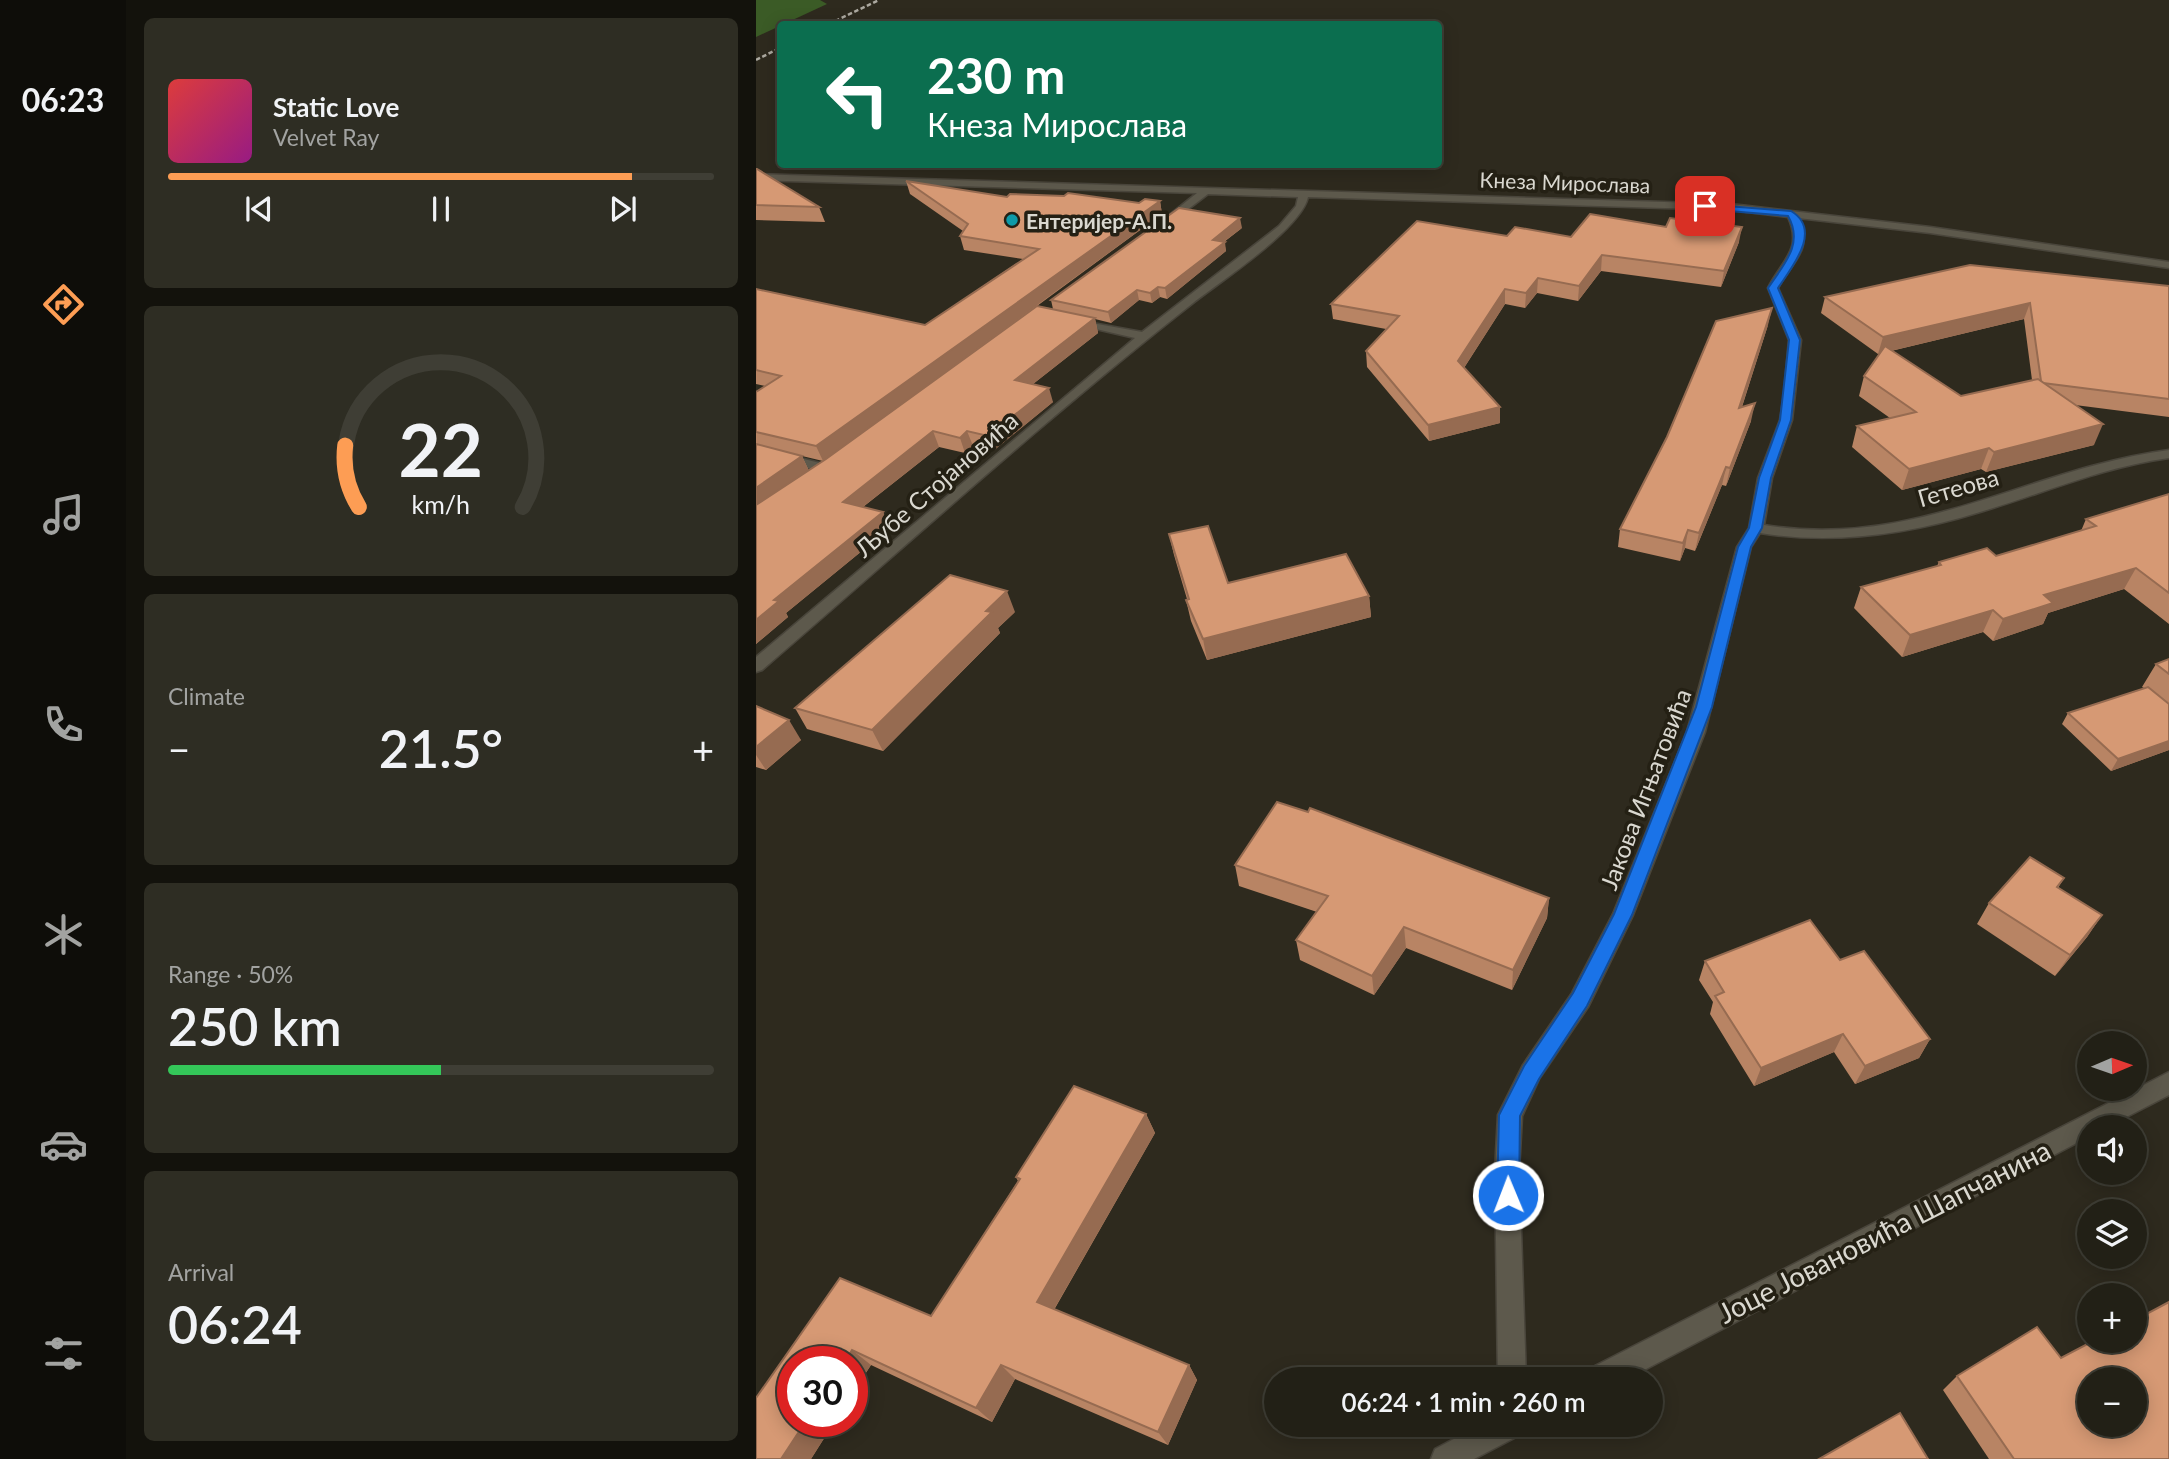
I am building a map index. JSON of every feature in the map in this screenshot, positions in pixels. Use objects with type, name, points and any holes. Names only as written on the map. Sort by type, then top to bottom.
[{"type":"street","name":"Кнеза Мирослава","points":[[756,177],[1731,207],[1930,230],[2169,265]]},
{"type":"street","points":[[1152,233],[1207,190]]},
{"type":"street","name":"Љубе Стојановића","points":[[756,666],[1144,336],[1283,228],[1301,207],[1304,193]]},
{"type":"street","name":"Јакова Игњатовића","points":[[1511,1367],[1507,1171],[1510,1115],[1531,1072],[1580,1000],[1623,915],[1696,733],[1744,547],[1756,528],[1765,478],[1786,420],[1794,340],[1773,288],[1800,248],[1799,227],[1791,213]]},
{"type":"street","points":[[1066,320],[1144,336]]},
{"type":"street","points":[[756,452],[827,469]]},
{"type":"street","name":"Гетеова","points":[[1756,528],[1808,535],[1868,532],[1947,517],[2099,467],[2169,454]]},
{"type":"street","name":"Јоце Јовановића Шапчанина","points":[[1622,1367],[2169,1083]]},
{"type":"street","points":[[1445,1459],[1487,1437]]},
{"type":"green space","points":[[756,0],[820,0],[827,4],[790,21],[777,21],[777,27],[756,37]]},
{"type":"building","points":[[757,169],[819,207],[756,205]]},
{"type":"building","points":[[906,181],[1007,197],[1010,194],[1064,196],[1068,193],[1139,203],[1145,199],[1160,201],[816,446],[756,432],[756,392],[781,376],[756,370],[756,289],[925,325],[1039,249],[960,236],[968,224]]},
{"type":"building","points":[[1179,208],[1240,218],[1213,240],[1225,242],[1165,288],[1158,287],[1150,293],[1137,290],[1108,312],[1051,300]]},
{"type":"building","points":[[1590,214],[1666,227],[1670,218],[1742,227],[1724,271],[1602,255],[1579,286],[1538,278],[1526,293],[1505,289],[1458,361],[1500,407],[1428,425],[1366,351],[1399,316],[1331,304],[1417,221],[1507,236],[1515,227],[1571,237]]},
{"type":"building","points":[[1970,265],[2169,286],[2169,399],[2043,383],[2030,303],[1883,337],[1825,297]]},
{"type":"building","points":[[1037,306],[1095,318],[1015,380],[1049,388],[988,436],[967,431],[960,438],[933,431],[843,502],[883,512],[774,600],[779,601],[756,620],[756,505],[826,459]]},
{"type":"building","points":[[1772,308],[1739,408],[1755,403],[1730,468],[1726,467],[1699,533],[1688,530],[1683,543],[1620,529],[1667,437],[1716,321]]},
{"type":"building","points":[[1885,346],[1961,396],[2038,379],[2103,424],[1994,452],[1989,448],[1909,469],[1857,426],[1916,412],[1864,376]]},
{"type":"building","points":[[756,444],[802,456],[756,488]]},
{"type":"building","points":[[2169,494],[2169,593],[2136,568],[2044,595],[2053,603],[2003,619],[1993,610],[1910,635],[1861,587],[1941,565],[1939,562],[1987,548],[1996,556],[2096,526],[2086,519]]},
{"type":"building","points":[[1208,526],[1228,583],[1346,554],[1369,596],[1203,639],[1186,600],[1189,599],[1169,534]]},
{"type":"building","points":[[950,575],[1007,591],[986,611],[992,612],[872,730],[795,708]]},
{"type":"building","points":[[2169,659],[2169,674],[2156,664]]},
{"type":"building","points":[[2148,687],[2169,704],[2169,741],[2118,759],[2068,713]]},
{"type":"building","points":[[756,706],[789,720],[756,747]]},
{"type":"building","points":[[1277,802],[1308,812],[1310,808],[1549,898],[1513,970],[1404,927],[1372,976],[1296,940],[1328,896],[1235,865]]},
{"type":"building","points":[[2030,857],[2064,878],[2057,887],[2102,915],[2070,955],[1989,903]]},
{"type":"building","points":[[1810,920],[1840,960],[1864,951],[1930,1039],[1865,1066],[1843,1034],[1761,1068],[1715,996],[1724,992],[1705,961]]},
{"type":"building","points":[[1074,1086],[1146,1114],[1037,1302],[1189,1365],[1158,1432],[1001,1365],[976,1408],[868,1357],[868,1346],[792,1346],[840,1278],[931,1316],[1020,1179],[1016,1177]]},
{"type":"building","points":[[2169,1302],[2169,1459],[2014,1459],[1957,1376],[2037,1327],[2061,1358],[2077,1350],[2077,1353],[2147,1353],[2147,1314]]},
{"type":"building","points":[[777,1368],[777,1437],[795,1437],[781,1459],[756,1459],[756,1398]]},
{"type":"building","points":[[1900,1413],[1928,1459],[1819,1459]]},
{"type":"railway","points":[[835,21],[879,0]]},
{"type":"railway","points":[[756,60],[777,50]]},
{"type":"place","name":"Ентеријер-А.П.","points":[[1012,220]]},
{"type":"route","points":[[1508,1195],[1510,1115],[1531,1072],[1580,1000],[1623,915],[1667,807],[1696,733],[1712,681],[1744,547],[1756,528],[1765,478],[1786,420],[1794,340],[1792,328],[1777,302],[1773,288],[1800,248],[1799,227],[1791,213],[1705,206]]}]
